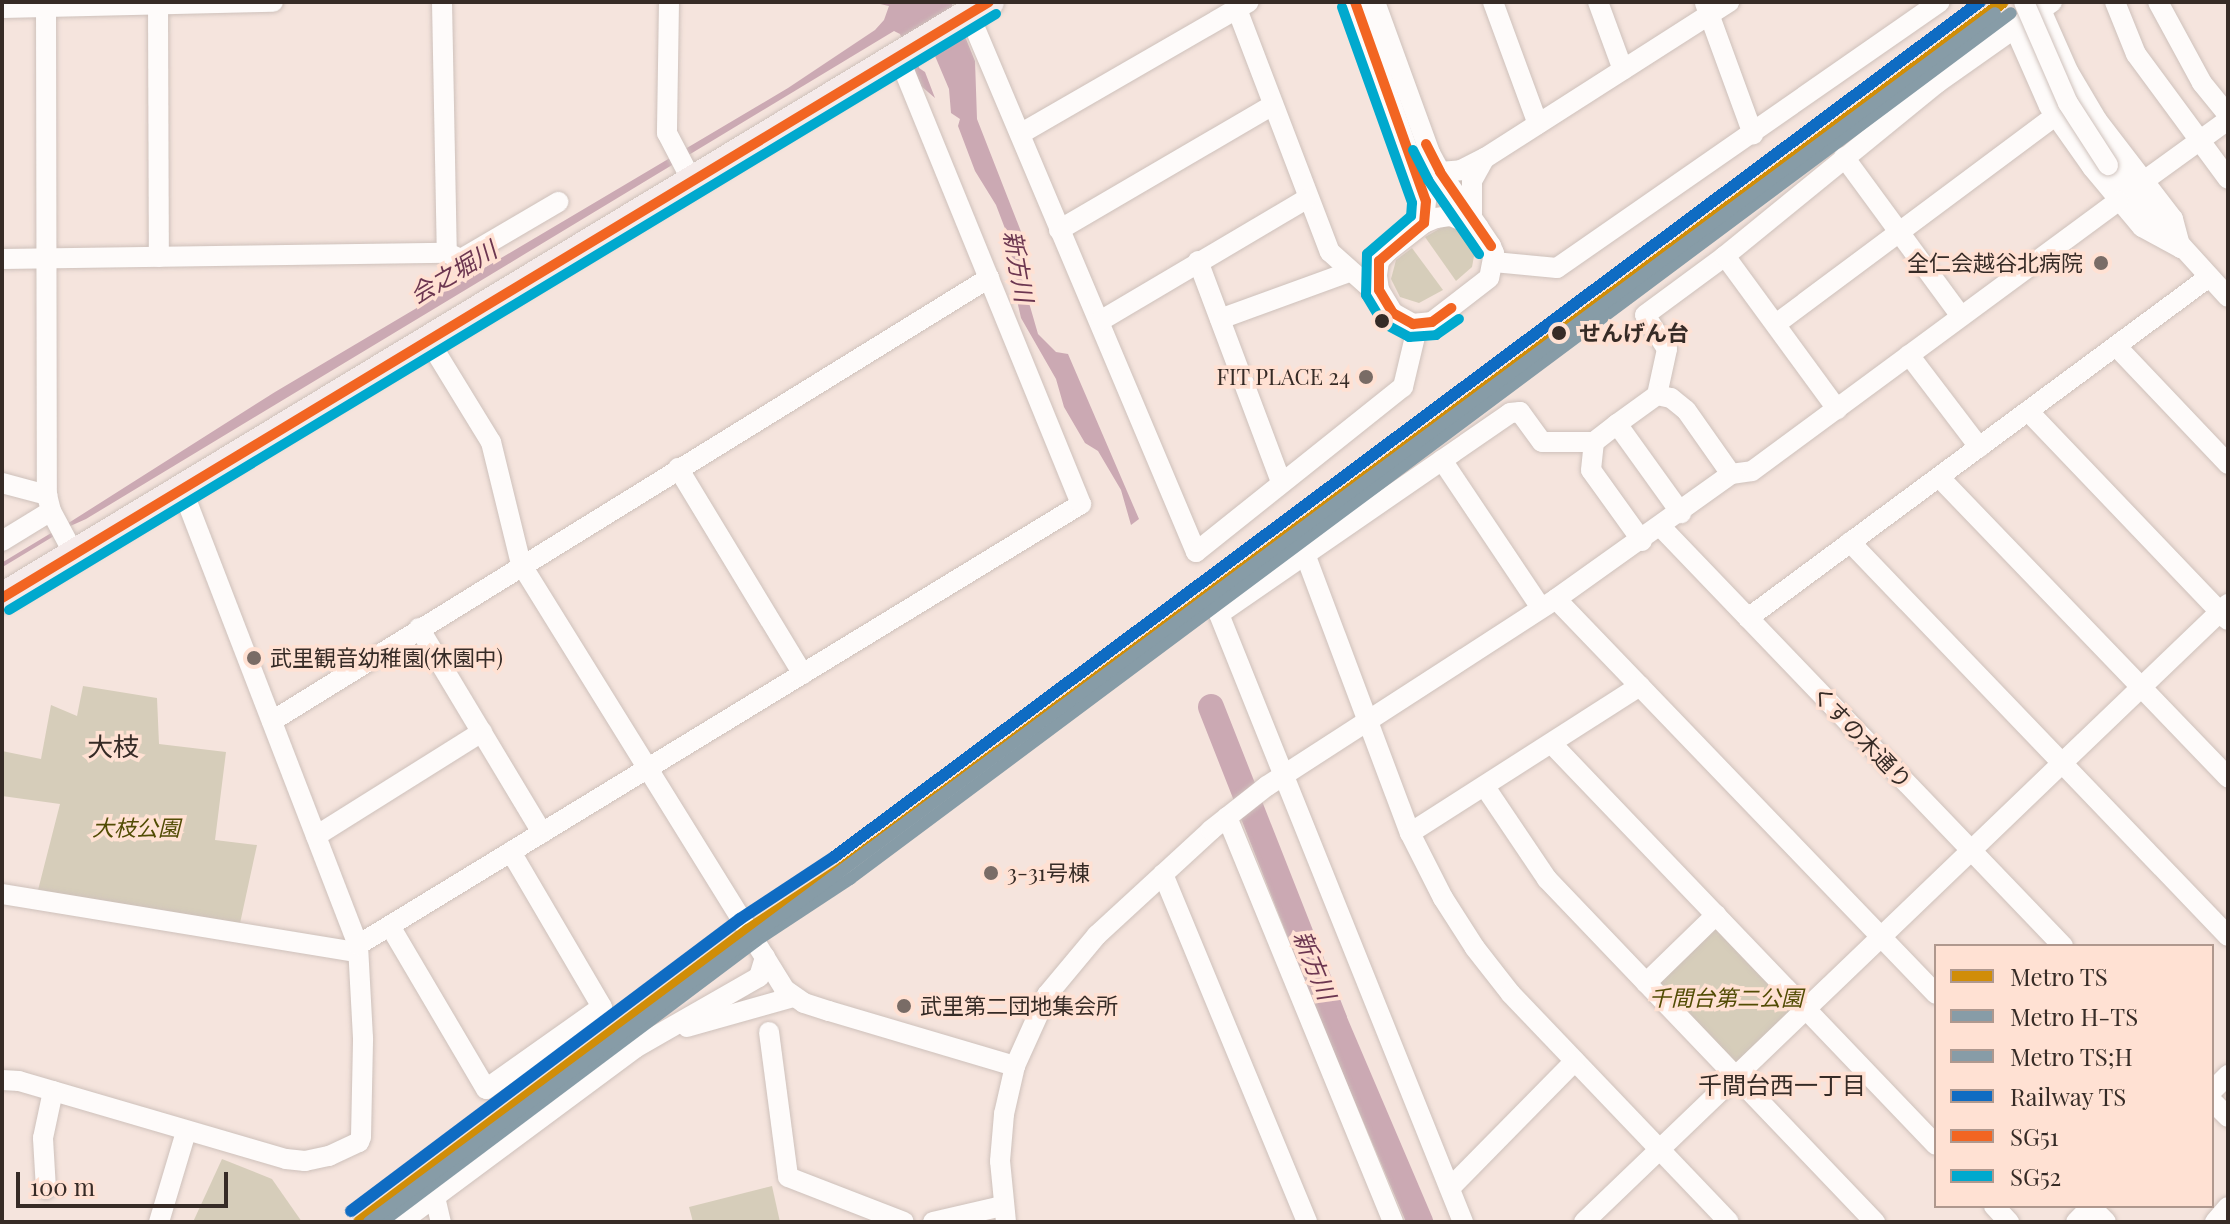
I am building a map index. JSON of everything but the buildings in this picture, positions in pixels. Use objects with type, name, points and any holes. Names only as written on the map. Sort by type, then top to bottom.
[{"type":"highway","points":[[2,598],[70,547],[182,489],[429,341],[681,163],[901,57],[974,11]]},
{"type":"street","points":[[2,8],[273,2]]},
{"type":"street","points":[[442,2],[447,253]]},
{"type":"street","points":[[669,2],[667,133],[681,163]]},
{"type":"street","points":[[1355,2],[1426,201],[1424,223]]},
{"type":"street","points":[[1020,134],[1243,6],[1306,199],[1330,252],[1403,319],[1418,324],[1432,322],[1489,278],[1493,254],[1476,222],[1440,172],[1375,2]]},
{"type":"street","points":[[1493,2],[1538,124]]},
{"type":"street","points":[[1598,2],[1623,70]]},
{"type":"street","points":[[1440,172],[1455,172],[1485,158],[1623,70],[1707,9],[1729,2]]},
{"type":"street","points":[[2115,2],[2136,54],[2228,179]]},
{"type":"street","points":[[2141,183],[2228,118],[2202,83],[2158,2]]},
{"type":"street","points":[[1493,254],[1557,268],[1703,164],[1753,134],[1936,3]]},
{"type":"street","points":[[46,5],[50,507],[70,547]]},
{"type":"street","points":[[158,5],[159,257]]},
{"type":"street","points":[[1463,1222],[1219,614],[1510,413],[1520,412],[1542,442],[1594,442],[1657,395],[1667,349],[1645,315],[1725,256],[1937,83],[2015,29],[2039,5]]},
{"type":"street","points":[[2039,5],[2068,103],[2108,165],[2228,297]]},
{"type":"street","points":[[2039,5],[2089,107],[2141,183],[2173,219],[2181,248]]},
{"type":"street","points":[[1707,9],[1753,134]]},
{"type":"street","points":[[974,11],[1059,230],[1196,552],[1403,387],[1418,324]]},
{"type":"street","points":[[2015,29],[2049,106],[2058,114],[2118,201],[2142,227],[2181,248]]},
{"type":"street","points":[[2,894],[358,949],[390,926],[1081,504],[901,57]]},
{"type":"street","points":[[1059,230],[1273,105]]},
{"type":"street","points":[[1776,324],[2058,114]]},
{"type":"street","points":[[1844,157],[1961,316]]},
{"type":"street","points":[[1476,222],[1472,181],[1485,158]]},
{"type":"street","points":[[1100,321],[1306,199]]},
{"type":"street","points":[[933,1222],[1004,1214],[1000,1161],[1004,1114],[1015,1066],[1047,995],[1070,963],[1231,813],[1285,774],[1642,541],[1731,474],[1752,471],[2118,201]]},
{"type":"street","points":[[2,259],[447,253],[461,259],[558,202]]},
{"type":"street","points":[[1385,301],[1377,275],[1379,261],[1424,223],[1451,216],[1476,222]]},
{"type":"street","points":[[1725,256],[1837,409]]},
{"type":"street","points":[[1198,261],[1281,482]]},
{"type":"street","points":[[1220,319],[1349,272]]},
{"type":"street","points":[[1748,618],[2209,277]]},
{"type":"street","points":[[272,721],[521,564],[989,278]]},
{"type":"street","points":[[429,341],[491,442],[521,564],[765,957],[793,997],[829,1011],[1015,1066]]},
{"type":"street","points":[[2116,346],[2228,464]]},
{"type":"street","points":[[1909,355],[1979,447]]},
{"type":"street","points":[[1657,395],[1671,398],[1686,410],[1731,474]]},
{"type":"street","points":[[1584,1222],[2141,686],[2225,612],[2028,411]]},
{"type":"street","points":[[1617,424],[1681,513]]},
{"type":"street","points":[[1594,442],[1591,470],[1642,541]]},
{"type":"street","points":[[1442,460],[1548,604],[1640,686],[1934,992]]},
{"type":"street","points":[[678,468],[803,674]]},
{"type":"street","points":[[1939,477],[2228,777]]},
{"type":"street","points":[[2,483],[50,507]]},
{"type":"street","points":[[2,1080],[19,1081],[186,1132],[305,1161],[329,1156],[359,1142],[363,1038],[358,949],[182,489]]},
{"type":"street","points":[[2,541],[50,507]]},
{"type":"street","name":"くすの木通り","points":[[1661,527],[2061,944]]},
{"type":"street","points":[[1850,542],[2228,936]]},
{"type":"street","points":[[1305,554],[1410,833],[1443,898],[1475,948],[1511,994],[1729,1222]]},
{"type":"street","points":[[419,628],[542,833]]},
{"type":"street","points":[[1410,833],[1640,686]]},
{"type":"street","points":[[316,836],[482,732]]},
{"type":"street","points":[[1552,744],[1934,1143]]},
{"type":"street","points":[[1485,787],[1547,879],[1875,1222]]},
{"type":"street","points":[[1231,813],[1393,1222]]},
{"type":"street","points":[[390,926],[486,1089],[602,1007],[511,852]]},
{"type":"street","points":[[1163,874],[1307,1222]]},
{"type":"street","points":[[1646,983],[1716,915]]},
{"type":"street","points":[[401,1222],[653,1037],[759,977],[765,957]]},
{"type":"street","points":[[653,1037],[793,997]]},
{"type":"street","points":[[769,1032],[788,1177],[904,1222]]},
{"type":"street","points":[[1450,1188],[1575,1061]]},
{"type":"street","points":[[46,1189],[43,1138],[53,1091]]},
{"type":"street","points":[[159,1222],[186,1132]]},
{"type":"street","points":[[435,1197],[441,1222]]},
{"type":"street","points":[[2215,1222],[2228,1207]]},
{"type":"green space","points":[[1448,224],[1468,232],[1476,245],[1472,267],[1456,281],[1425,237]]},
{"type":"green space","points":[[1412,248],[1443,290],[1419,303],[1400,297],[1391,279],[1396,260]]},
{"type":"green space","name":"大枝公園","points":[[83,686],[157,698],[159,744],[226,752],[215,840],[257,845],[239,928],[37,894],[60,804],[2,796],[2,751],[41,759],[51,705],[77,716]]},
{"type":"green space","name":"千間台第二公園","points":[[1712,924],[1795,1009],[1735,1067],[1653,982]]},
{"type":"green space","points":[[222,1159],[272,1179],[302,1222],[193,1222]]},
{"type":"green space","points":[[772,1186],[780,1222],[693,1222],[689,1207]]},
{"type":"water","points":[[951,2],[975,61],[977,119],[1027,247],[1020,259],[1021,275],[1038,334],[1056,352],[1068,354],[1139,519],[1131,525],[1121,490],[1098,451],[1085,443],[1064,407],[1056,379],[1021,318],[1007,257],[1009,239],[996,205],[975,171],[958,126],[960,119],[951,113],[949,89],[935,56],[912,29],[919,68],[925,72],[935,98],[921,86],[900,34],[894,31],[86,519],[48,536],[275,392],[788,88],[875,30],[884,20],[889,6],[880,4]]},
{"type":"waterway","name":"会之堀川","points":[[2,565],[55,533]]},
{"type":"waterway","name":"新方川","points":[[1211,707],[1334,1020],[1420,1222]]},
{"type":"metro line","name":"TS","points":[[359,1222],[748,930],[842,868],[2003,2]]},
{"type":"metro line","name":"TS;H","points":[[369,1222],[1995,13]]},
{"type":"metro line","name":"H-TS","points":[[382,1222],[756,941],[850,879],[2011,13]]},
{"type":"rail line","name":"TS","points":[[351,1211],[740,919],[834,857],[1980,2]]},
{"type":"transit line","name":"SG51","points":[[2,598],[989,2]]},
{"type":"transit line","name":"SG51","points":[[1355,2],[1426,201],[1424,223],[1379,261],[1379,290],[1393,313],[1413,324],[1432,322],[1451,308]]},
{"type":"transit line","name":"SG52","points":[[1342,7],[1412,203],[1411,216],[1367,254],[1366,295],[1383,323],[1409,337],[1436,335],[1459,319]]},
{"type":"transit line","name":"SG52","points":[[9,610],[996,14]]},
{"type":"transit line","name":"SG51","points":[[1426,144],[1440,172],[1491,246]]},
{"type":"transit line","name":"SG52","points":[[1413,150],[1428,180],[1479,254]]},
{"type":"place","name":"全仁会越谷北病院","points":[[2101,263]]},
{"type":"place","name":"せんげん台","points":[[1559,333]]},
{"type":"place","name":"FIT PLACE 24","points":[[1366,377]]},
{"type":"place","name":"武里観音幼稚園(休園中)","points":[[254,658]]},
{"type":"place","name":"3-31号棟","points":[[991,873]]},
{"type":"place","name":"武里第二団地集会所","points":[[904,1006]]},
{"type":"district","name":"大枝","points":[[113,746]]},
{"type":"district","name":"千間台西一丁目","points":[[1782,1085]]}]
